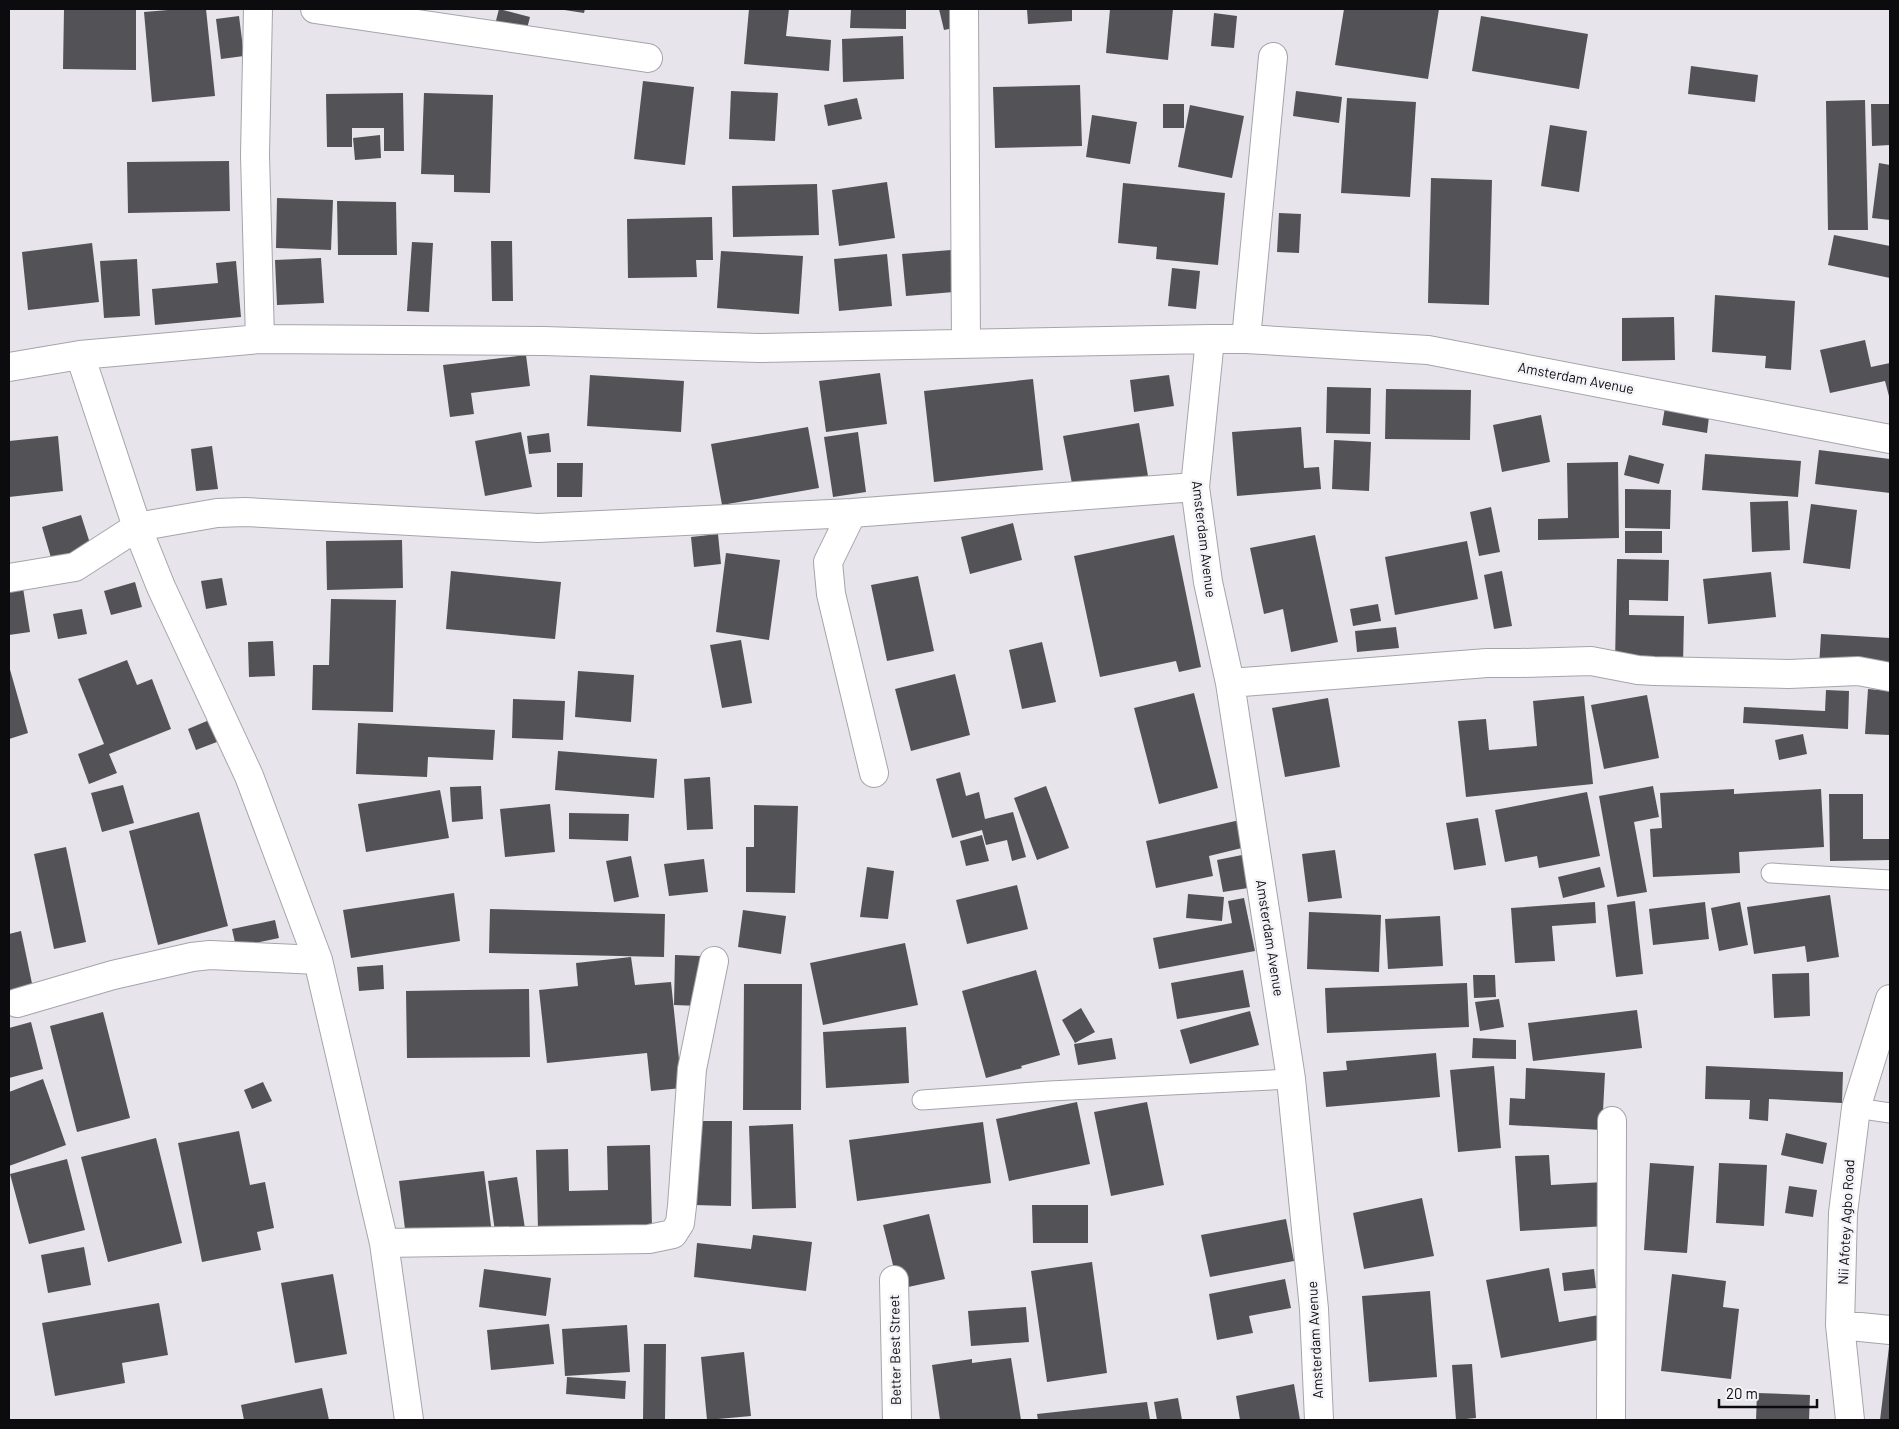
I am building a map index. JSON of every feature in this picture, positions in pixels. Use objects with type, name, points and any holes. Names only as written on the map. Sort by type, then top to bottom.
[{"type":"street","points":[[258,9],[255,155],[260,339]]},
{"type":"street","points":[[315,9],[648,58]]},
{"type":"street","points":[[964,9],[966,343]]},
{"type":"street","points":[[1246,339],[1273,57]]},
{"type":"street","points":[[9,367],[80,355],[260,339],[544,341],[759,348],[1210,339]]},
{"type":"street","name":"Amsterdam Avenue","points":[[1319,1420],[1314,1309],[1292,1079],[1230,683],[1208,582],[1195,487],[1210,339],[1246,339],[1428,350],[1890,439]]},
{"type":"street","points":[[80,355],[137,527],[161,587],[249,776],[318,960],[384,1243],[409,1420]]},
{"type":"street","points":[[9,578],[75,567],[137,527],[217,513],[244,512],[538,528],[852,513],[1195,487]]},
{"type":"street","points":[[852,513],[828,562],[831,594],[874,773]]},
{"type":"street","points":[[1230,683],[1487,663],[1572,661],[1591,661],[1646,670],[1789,674],[1858,671],[1890,677]]},
{"type":"street","points":[[17,1003],[113,975],[192,957],[210,955],[318,960]]},
{"type":"street","points":[[384,1243],[649,1239],[673,1234],[680,1223],[682,1206],[692,1069],[714,961]]},
{"type":"street","name":"Nii Afotey Agbo Road","points":[[1850,1420],[1840,1325],[1843,1213],[1856,1108],[1890,1000]]},
{"type":"street","points":[[1611,1420],[1612,1121]]},
{"type":"street","name":"Better Best Street","points":[[894,1280],[897,1420]]},
{"type":"street","points":[[1840,1325],[1890,1330]]},
{"type":"lane","points":[[1771,873],[1890,880]]},
{"type":"lane","points":[[922,1100],[1050,1091],[1292,1079]]},
{"type":"lane","points":[[1856,1108],[1890,1113]]},
{"type":"building","points":[[64,9],[136,10],[136,70],[63,69]]},
{"type":"building","points":[[206,9],[215,96],[152,102],[144,12]]},
{"type":"building","points":[[499,9],[530,17],[523,44],[492,36]]},
{"type":"building","points":[[558,9],[585,9],[584,13]]},
{"type":"building","points":[[749,9],[789,9],[786,36],[831,40],[829,71],[744,64]]},
{"type":"building","points":[[851,9],[906,9],[906,29],[850,28]]},
{"type":"building","points":[[939,9],[974,9],[977,23],[944,30]]},
{"type":"building","points":[[1027,9],[1072,9],[1072,21],[1028,24]]},
{"type":"building","points":[[1110,9],[1173,9],[1168,60],[1106,53]]},
{"type":"building","points":[[1344,9],[1439,9],[1428,79],[1335,65]]},
{"type":"building","points":[[1214,13],[1237,16],[1234,48],[1211,46]]},
{"type":"building","points":[[239,16],[244,56],[221,59],[216,19]]},
{"type":"building","points":[[1481,16],[1588,34],[1579,89],[1472,71]]},
{"type":"building","points":[[903,36],[904,79],[843,82],[842,39]]},
{"type":"building","points":[[1691,66],[1758,75],[1755,102],[1688,94]]},
{"type":"building","points":[[643,81],[694,87],[685,165],[634,159]]},
{"type":"building","points":[[1080,85],[1082,146],[995,148],[993,87]]},
{"type":"building","points":[[731,91],[778,93],[775,141],[729,139]]},
{"type":"building","points":[[1296,91],[1342,97],[1339,123],[1293,116]]},
{"type":"building","points":[[403,93],[404,151],[384,151],[384,128],[352,128],[352,147],[327,147],[326,94]]},
{"type":"building","points":[[424,93],[493,95],[490,193],[454,192],[454,175],[421,174]]},
{"type":"building","points":[[857,98],[862,119],[828,126],[824,105]]},
{"type":"building","points":[[1347,98],[1416,102],[1410,197],[1341,193]]},
{"type":"building","points":[[1865,100],[1868,230],[1828,230],[1826,101]]},
{"type":"building","points":[[1163,104],[1184,104],[1184,128],[1163,128]]},
{"type":"building","points":[[1871,104],[1890,104],[1890,145],[1872,146]]},
{"type":"building","points":[[1190,105],[1244,116],[1232,178],[1178,167]]},
{"type":"building","points":[[1092,115],[1137,122],[1130,164],[1086,157]]},
{"type":"building","points":[[1550,125],[1587,131],[1579,192],[1541,186]]},
{"type":"building","points":[[380,135],[381,158],[355,160],[353,138]]},
{"type":"building","points":[[229,161],[230,211],[128,213],[127,162]]},
{"type":"building","points":[[1879,163],[1890,165],[1890,220],[1872,218]]},
{"type":"building","points":[[1431,178],[1492,180],[1489,305],[1428,303]]},
{"type":"building","points":[[887,182],[895,238],[839,246],[832,190]]},
{"type":"building","points":[[1123,183],[1225,193],[1218,265],[1156,259],[1157,247],[1118,243]]},
{"type":"building","points":[[817,184],[819,235],[733,237],[732,186]]},
{"type":"building","points":[[277,198],[333,200],[331,250],[276,248]]},
{"type":"building","points":[[337,201],[396,202],[397,255],[338,255]]},
{"type":"building","points":[[1279,213],[1301,214],[1299,253],[1277,252]]},
{"type":"building","points":[[712,217],[713,260],[696,260],[697,277],[628,278],[627,219]]},
{"type":"building","points":[[1834,235],[1890,246],[1890,278],[1828,265]]},
{"type":"building","points":[[491,241],[512,241],[513,301],[492,301]]},
{"type":"building","points":[[412,242],[433,243],[429,312],[407,311]]},
{"type":"building","points":[[92,243],[99,302],[28,310],[22,252]]},
{"type":"building","points":[[951,250],[954,292],[906,296],[902,254]]},
{"type":"building","points":[[721,251],[803,256],[799,314],[717,308]]},
{"type":"building","points":[[887,254],[892,306],[839,311],[834,259]]},
{"type":"building","points":[[321,258],[324,303],[277,305],[275,260]]},
{"type":"building","points":[[137,259],[140,316],[104,318],[100,261]]},
{"type":"building","points":[[236,261],[241,317],[155,325],[152,289],[218,283],[216,263]]},
{"type":"building","points":[[1172,268],[1200,271],[1196,309],[1168,306]]},
{"type":"building","points":[[1715,295],[1795,301],[1791,370],[1765,368],[1766,356],[1712,352]]},
{"type":"building","points":[[1674,317],[1675,360],[1622,361],[1622,318]]},
{"type":"building","points":[[1865,340],[1871,367],[1890,363],[1890,400],[1885,381],[1830,393],[1820,350]]},
{"type":"building","points":[[526,355],[530,386],[471,393],[474,414],[450,417],[443,365]]},
{"type":"building","points":[[880,373],[887,424],[826,432],[819,381]]},
{"type":"building","points":[[590,375],[684,381],[681,432],[587,426]]},
{"type":"building","points":[[1169,375],[1174,406],[1134,412],[1130,380]]},
{"type":"building","points":[[1033,379],[1043,470],[934,482],[924,391]]},
{"type":"building","points":[[1327,387],[1371,388],[1370,434],[1326,433]]},
{"type":"building","points":[[1386,389],[1471,390],[1470,440],[1385,439]]},
{"type":"building","points":[[1666,402],[1710,409],[1707,433],[1662,425]]},
{"type":"building","points":[[1541,415],[1550,462],[1502,472],[1493,425]]},
{"type":"building","points":[[1139,423],[1148,476],[1073,489],[1063,436]]},
{"type":"building","points":[[808,427],[819,488],[722,505],[711,444]]},
{"type":"building","points":[[1301,427],[1304,468],[1319,467],[1321,489],[1237,496],[1232,432]]},
{"type":"building","points":[[521,432],[532,487],[485,496],[475,441]]},
{"type":"building","points":[[858,432],[866,492],[833,497],[824,437]]},
{"type":"building","points":[[549,433],[551,452],[529,454],[527,436]]},
{"type":"building","points":[[58,436],[63,491],[9,497],[9,441]]},
{"type":"building","points":[[1334,440],[1371,442],[1369,491],[1332,489]]},
{"type":"building","points":[[212,446],[218,489],[196,491],[191,449]]},
{"type":"building","points":[[1819,450],[1890,459],[1890,493],[1815,484]]},
{"type":"building","points":[[1705,454],[1801,461],[1798,497],[1702,490]]},
{"type":"building","points":[[1629,455],[1664,464],[1659,484],[1624,475]]},
{"type":"building","points":[[1618,462],[1619,538],[1538,540],[1538,519],[1568,518],[1567,463]]},
{"type":"building","points":[[557,463],[583,463],[582,497],[557,497]]},
{"type":"building","points":[[1625,489],[1671,490],[1670,529],[1625,528]]},
{"type":"building","points":[[1788,501],[1790,550],[1752,552],[1750,502]]},
{"type":"building","points":[[1811,504],[1857,510],[1850,569],[1803,563]]},
{"type":"building","points":[[1491,507],[1500,552],[1479,556],[1470,512]]},
{"type":"building","points":[[81,515],[94,556],[54,568],[42,527]]},
{"type":"building","points":[[1013,523],[1022,560],[970,574],[961,537]]},
{"type":"building","points":[[1625,531],[1662,531],[1662,553],[1625,553]]},
{"type":"building","points":[[718,534],[721,564],[694,567],[691,537]]},
{"type":"building","points":[[1174,535],[1201,667],[1179,672],[1176,661],[1100,677],[1074,556]]},
{"type":"building","points":[[1315,535],[1338,642],[1291,652],[1283,609],[1264,614],[1250,548]]},
{"type":"building","points":[[402,540],[403,588],[327,590],[326,541]]},
{"type":"building","points":[[1467,541],[1478,599],[1395,615],[1385,557]]},
{"type":"building","points":[[726,553],[780,560],[769,640],[716,632]]},
{"type":"building","points":[[1617,559],[1669,560],[1668,601],[1629,600],[1629,615],[1684,616],[1683,665],[1615,663]]},
{"type":"building","points":[[451,571],[561,582],[555,639],[446,629]]},
{"type":"building","points":[[1502,571],[1512,626],[1494,629],[1484,575]]},
{"type":"building","points":[[1771,572],[1776,617],[1708,624],[1703,579]]},
{"type":"building","points":[[918,576],[934,651],[887,661],[871,585]]},
{"type":"building","points":[[222,578],[227,605],[206,609],[201,581]]},
{"type":"building","points":[[135,582],[142,607],[111,615],[104,591]]},
{"type":"building","points":[[23,588],[30,632],[9,635],[9,590]]},
{"type":"building","points":[[331,599],[396,600],[393,712],[312,710],[313,665],[329,665]]},
{"type":"building","points":[[1378,604],[1381,621],[1353,626],[1350,609]]},
{"type":"building","points":[[82,609],[87,634],[58,639],[53,614]]},
{"type":"building","points":[[1396,627],[1399,648],[1357,652],[1355,631]]},
{"type":"building","points":[[1821,634],[1890,638],[1890,671],[1819,667]]},
{"type":"building","points":[[741,640],[752,703],[722,708],[710,645]]},
{"type":"building","points":[[273,641],[275,676],[249,677],[248,642]]},
{"type":"building","points":[[1042,642],[1056,702],[1022,709],[1009,650]]},
{"type":"building","points":[[127,660],[137,685],[152,679],[171,729],[109,754],[117,773],[89,784],[78,754],[104,744],[78,679]]},
{"type":"building","points":[[9,666],[28,733],[9,739]]},
{"type":"building","points":[[578,671],[634,675],[631,722],[575,717]]},
{"type":"building","points":[[955,674],[970,735],[911,751],[895,689]]},
{"type":"building","points":[[1868,689],[1890,691],[1890,735],[1865,734]]},
{"type":"building","points":[[1826,690],[1849,691],[1848,729],[1743,723],[1744,707],[1825,711]]},
{"type":"building","points":[[1194,693],[1218,788],[1159,804],[1134,708]]},
{"type":"building","points":[[1647,695],[1659,758],[1604,769],[1591,705]]},
{"type":"building","points":[[1584,696],[1593,784],[1466,797],[1458,721],[1486,719],[1489,750],[1537,746],[1533,701]]},
{"type":"building","points":[[1328,698],[1340,767],[1285,777],[1272,708]]},
{"type":"building","points":[[513,699],[565,701],[563,740],[512,738]]},
{"type":"building","points":[[214,718],[222,740],[196,750],[188,729]]},
{"type":"building","points":[[358,723],[495,730],[493,760],[428,757],[427,777],[356,774]]},
{"type":"building","points":[[1803,734],[1807,754],[1779,760],[1775,740]]},
{"type":"building","points":[[558,751],[657,759],[654,798],[555,790]]},
{"type":"building","points":[[960,772],[966,796],[979,792],[985,819],[1013,812],[1026,857],[1012,861],[1007,840],[986,845],[982,830],[952,838],[936,779]]},
{"type":"building","points":[[710,777],[713,829],[687,830],[684,779]]},
{"type":"building","points":[[123,785],[134,823],[102,832],[91,793]]},
{"type":"building","points":[[481,786],[483,819],[452,822],[450,787]]},
{"type":"building","points":[[1046,786],[1069,848],[1037,860],[1014,798]]},
{"type":"building","points":[[1653,786],[1659,817],[1634,822],[1647,892],[1617,897],[1599,796]]},
{"type":"building","points":[[1734,789],[1734,794],[1821,789],[1824,847],[1739,852],[1740,873],[1653,877],[1650,829],[1662,828],[1660,793]]},
{"type":"building","points":[[440,790],[449,838],[366,852],[358,804]]},
{"type":"building","points":[[1587,792],[1600,856],[1539,868],[1537,856],[1505,862],[1495,810]]},
{"type":"building","points":[[1829,794],[1863,794],[1863,839],[1890,839],[1890,860],[1830,861]]},
{"type":"building","points":[[550,804],[555,852],[505,857],[500,809]]},
{"type":"building","points":[[754,805],[798,806],[795,893],[746,892],[746,847],[754,847]]},
{"type":"building","points":[[199,812],[228,926],[158,945],[129,831]]},
{"type":"building","points":[[569,813],[629,814],[628,841],[569,839]]},
{"type":"building","points":[[1478,818],[1486,865],[1454,870],[1446,823]]},
{"type":"building","points":[[1240,820],[1246,847],[1209,856],[1213,876],[1156,888],[1146,841]]},
{"type":"building","points":[[982,835],[989,861],[966,866],[960,841]]},
{"type":"building","points":[[66,847],[86,942],[54,949],[34,854]]},
{"type":"building","points":[[1335,850],[1342,898],[1308,902],[1302,854]]},
{"type":"building","points":[[1242,855],[1248,888],[1223,892],[1217,860]]},
{"type":"building","points":[[631,856],[639,897],[614,902],[606,861]]},
{"type":"building","points":[[704,859],[708,892],[669,896],[664,864]]},
{"type":"building","points":[[867,867],[894,871],[888,919],[860,917]]},
{"type":"building","points":[[1600,867],[1605,887],[1563,898],[1558,877]]},
{"type":"building","points":[[1017,885],[1028,929],[967,944],[956,900]]},
{"type":"building","points":[[454,893],[460,941],[351,958],[343,910]]},
{"type":"building","points":[[1188,894],[1224,897],[1222,921],[1186,918]]},
{"type":"building","points":[[1830,895],[1839,957],[1807,962],[1805,946],[1754,954],[1747,907]]},
{"type":"building","points":[[1244,898],[1255,951],[1159,969],[1153,938],[1232,923],[1228,901]]},
{"type":"building","points":[[1635,901],[1643,974],[1616,977],[1607,905]]},
{"type":"building","points":[[1595,902],[1596,923],[1552,926],[1555,961],[1515,963],[1511,908]]},
{"type":"building","points":[[1705,902],[1709,939],[1653,945],[1649,909]]},
{"type":"building","points":[[1740,902],[1748,945],[1719,951],[1711,908]]},
{"type":"building","points":[[490,909],[665,914],[664,957],[489,953]]},
{"type":"building","points":[[743,910],[786,916],[781,954],[738,947]]},
{"type":"building","points":[[1309,912],[1381,915],[1379,972],[1307,969]]},
{"type":"building","points":[[1440,916],[1443,966],[1388,969],[1385,919]]},
{"type":"building","points":[[275,920],[279,938],[236,947],[232,929]]},
{"type":"building","points":[[21,931],[34,993],[9,998],[9,934]]},
{"type":"building","points":[[905,943],[918,1005],[823,1025],[810,963]]},
{"type":"building","points":[[675,955],[700,956],[700,1006],[674,1005]]},
{"type":"building","points":[[631,957],[635,985],[671,982],[682,1088],[651,1091],[647,1053],[547,1063],[539,990],[578,986],[576,963]]},
{"type":"building","points":[[383,965],[384,989],[359,991],[357,967]]},
{"type":"building","points":[[1036,970],[1060,1055],[986,1078],[962,991]]},
{"type":"building","points":[[1243,970],[1250,1007],[1177,1019],[1171,983]]},
{"type":"building","points":[[1809,973],[1810,1016],[1774,1018],[1772,974]]},
{"type":"building","points":[[1473,975],[1495,975],[1496,997],[1474,998]]},
{"type":"building","points":[[1467,983],[1469,1027],[1327,1033],[1325,988]]},
{"type":"building","points":[[744,984],[802,984],[801,1110],[743,1110]]},
{"type":"building","points":[[529,989],[530,1057],[407,1058],[406,991]]},
{"type":"building","points":[[1499,999],[1504,1027],[1480,1031],[1475,1002]]},
{"type":"building","points":[[1081,1008],[1095,1032],[1075,1043],[1062,1020]]},
{"type":"building","points":[[1637,1010],[1642,1048],[1533,1061],[1528,1023]]},
{"type":"building","points":[[1250,1011],[1259,1045],[1190,1064],[1180,1030]]},
{"type":"building","points":[[103,1012],[130,1118],[77,1132],[50,1026]]},
{"type":"building","points":[[31,1022],[43,1069],[9,1078],[9,1028]]},
{"type":"building","points":[[906,1027],[909,1083],[826,1088],[823,1032]]},
{"type":"building","points":[[1112,1038],[1116,1059],[1078,1065],[1074,1044]]},
{"type":"building","points":[[1473,1038],[1516,1040],[1516,1059],[1472,1058]]},
{"type":"building","points":[[1436,1053],[1440,1097],[1326,1107],[1323,1072],[1347,1070],[1346,1061]]},
{"type":"building","points":[[1494,1066],[1501,1148],[1458,1152],[1450,1070]]},
{"type":"building","points":[[1706,1066],[1843,1072],[1842,1103],[1769,1099],[1768,1121],[1749,1119],[1750,1100],[1705,1099]]},
{"type":"building","points":[[1526,1068],[1605,1073],[1602,1130],[1509,1125],[1510,1098],[1525,1099]]},
{"type":"building","points":[[43,1079],[66,1145],[9,1166],[9,1092]]},
{"type":"building","points":[[263,1082],[272,1101],[252,1109],[244,1090]]},
{"type":"building","points":[[1077,1102],[1090,1164],[1009,1181],[996,1119]]},
{"type":"building","points":[[1147,1102],[1164,1185],[1111,1196],[1094,1112]]},
{"type":"building","points":[[696,1121],[732,1121],[731,1206],[694,1205]]},
{"type":"building","points":[[983,1122],[991,1183],[857,1201],[849,1140]]},
{"type":"building","points":[[793,1124],[796,1208],[752,1209],[749,1126]]},
{"type":"building","points":[[239,1131],[250,1185],[265,1182],[274,1228],[257,1232],[261,1250],[202,1262],[178,1143]]},
{"type":"building","points":[[1786,1133],[1827,1143],[1823,1164],[1781,1155]]},
{"type":"building","points":[[156,1138],[182,1243],[108,1262],[81,1157]]},
{"type":"building","points":[[650,1145],[652,1228],[538,1230],[536,1150],[568,1149],[569,1191],[608,1190],[607,1146]]},
{"type":"building","points":[[1549,1155],[1551,1185],[1604,1182],[1607,1226],[1520,1231],[1515,1156]]},
{"type":"building","points":[[67,1159],[85,1230],[29,1244],[10,1174]]},
{"type":"building","points":[[1650,1163],[1694,1166],[1687,1253],[1644,1250]]},
{"type":"building","points":[[1719,1163],[1767,1165],[1764,1226],[1716,1223]]},
{"type":"building","points":[[484,1171],[492,1234],[407,1245],[399,1181]]},
{"type":"building","points":[[517,1177],[526,1235],[496,1239],[488,1181]]},
{"type":"building","points":[[1789,1186],[1817,1190],[1813,1217],[1785,1213]]},
{"type":"building","points":[[1422,1198],[1434,1256],[1364,1269],[1353,1213]]},
{"type":"building","points":[[1032,1205],[1088,1205],[1088,1243],[1033,1243]]},
{"type":"building","points":[[929,1214],[945,1279],[899,1289],[883,1225]]},
{"type":"building","points":[[1286,1219],[1294,1261],[1210,1277],[1201,1235]]},
{"type":"building","points":[[753,1235],[812,1242],[806,1291],[694,1277],[697,1243],[751,1249]]},
{"type":"building","points":[[84,1247],[91,1285],[48,1293],[41,1255]]},
{"type":"building","points":[[1092,1262],[1107,1373],[1047,1382],[1031,1271]]},
{"type":"building","points":[[1549,1268],[1559,1322],[1599,1315],[1603,1339],[1501,1358],[1486,1280]]},
{"type":"building","points":[[484,1269],[551,1278],[546,1316],[479,1307]]},
{"type":"building","points":[[1594,1269],[1596,1288],[1564,1291],[1562,1273]]},
{"type":"building","points":[[333,1274],[347,1354],[295,1363],[281,1283]]},
{"type":"building","points":[[1672,1274],[1726,1281],[1723,1307],[1739,1309],[1731,1379],[1661,1371]]},
{"type":"building","points":[[1285,1279],[1291,1308],[1249,1316],[1253,1333],[1217,1340],[1209,1294]]},
{"type":"building","points":[[1430,1291],[1437,1377],[1369,1382],[1362,1296]]},
{"type":"building","points":[[159,1303],[168,1355],[122,1363],[125,1383],[55,1396],[42,1323]]},
{"type":"building","points":[[1026,1307],[1029,1342],[971,1346],[968,1311]]},
{"type":"building","points":[[549,1324],[554,1364],[491,1370],[487,1330]]},
{"type":"building","points":[[627,1325],[630,1372],[565,1376],[562,1329]]},
{"type":"building","points":[[644,1344],[666,1344],[665,1420],[643,1420]]},
{"type":"building","points":[[1889,1347],[1890,1420],[1880,1420]]},
{"type":"building","points":[[744,1352],[751,1416],[707,1420],[701,1357]]},
{"type":"building","points":[[1011,1358],[1021,1420],[940,1420],[932,1365],[972,1359],[972,1363]]},
{"type":"building","points":[[1472,1364],[1476,1418],[1456,1420],[1452,1365]]},
{"type":"building","points":[[567,1377],[626,1381],[625,1399],[566,1394]]},
{"type":"building","points":[[1294,1384],[1300,1420],[1240,1420],[1236,1396]]},
{"type":"building","points":[[322,1388],[329,1420],[244,1420],[241,1405]]},
{"type":"building","points":[[1757,1393],[1810,1395],[1809,1420],[1756,1420]]},
{"type":"building","points":[[1178,1398],[1182,1420],[1157,1420],[1154,1402]]},
{"type":"building","points":[[1147,1402],[1150,1420],[1038,1420],[1037,1414]]}]
